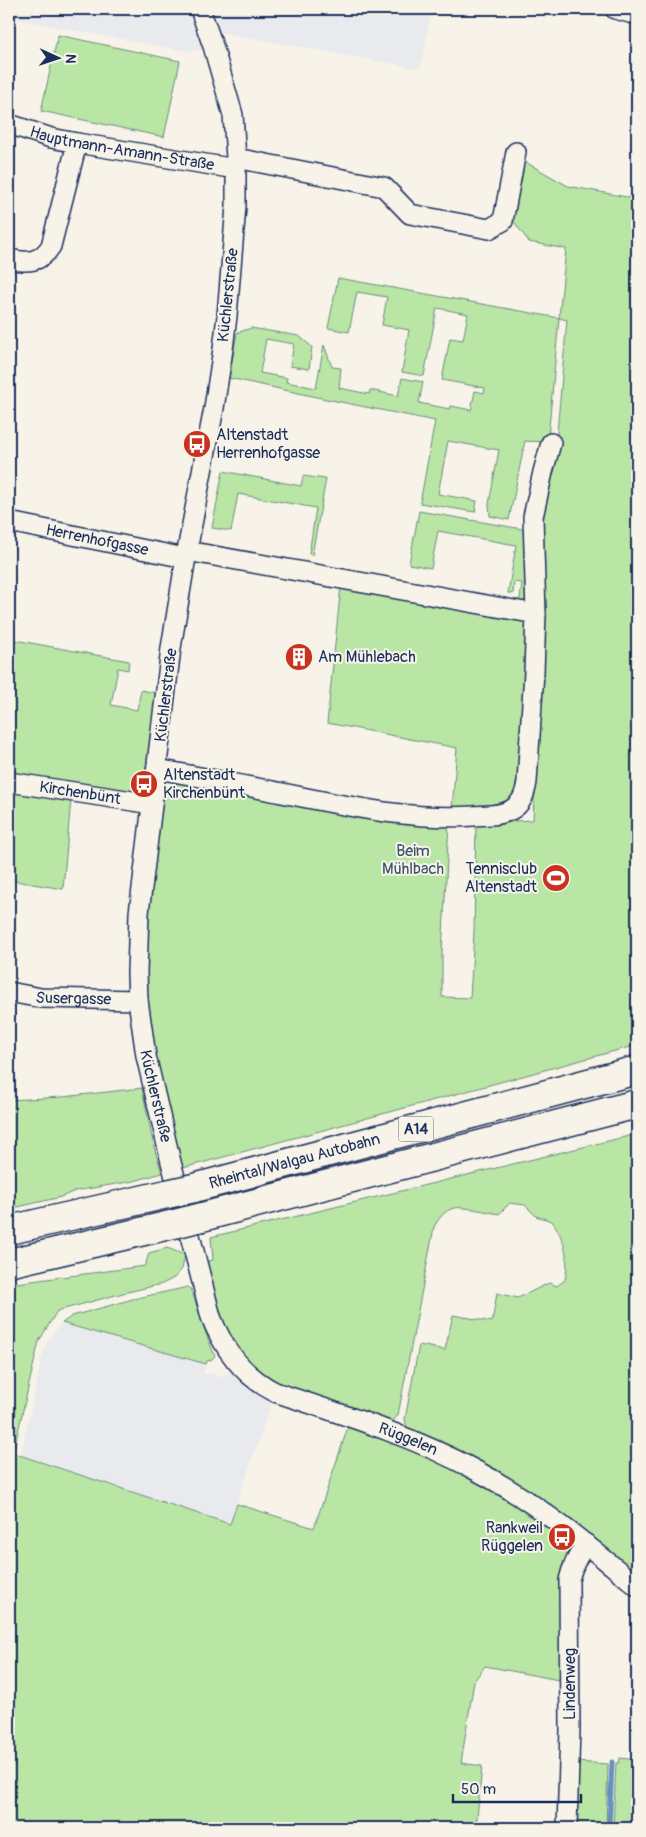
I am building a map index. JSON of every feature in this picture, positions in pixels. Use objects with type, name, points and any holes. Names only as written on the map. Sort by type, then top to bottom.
[{"type":"highway","name":"Rheintal/Walgau Autobahn","points":[[9,1230],[194,1188],[637,1070]]},
{"type":"highway","name":"Rheintal/Walgau Autobahn","points":[[9,1263],[202,1217],[637,1104]]},
{"type":"street","name":"Küchlerstraße","points":[[200,9],[233,115],[236,206],[227,316],[214,408],[186,555],[172,648],[139,913],[136,973],[138,1000],[153,1087],[203,1288]]},
{"type":"street","points":[[615,9],[637,15]]},
{"type":"street","name":"Hauptmann-Amann-Straße","points":[[9,124],[51,138],[77,143],[236,163]]},
{"type":"street","points":[[9,259],[30,261],[40,259],[51,246],[77,143]]},
{"type":"street","points":[[236,163],[384,187],[410,214],[489,229],[502,221],[516,152]]},
{"type":"street","points":[[157,769],[391,814],[460,817],[494,815],[510,811],[520,803],[525,793],[527,782],[534,672],[536,614],[534,517],[551,443]]},
{"type":"street","name":"Herrenhofgasse","points":[[9,522],[186,555]]},
{"type":"street","points":[[186,555],[536,614]]},
{"type":"street","name":"Kirchenbünt","points":[[9,782],[152,804]]},
{"type":"street","name":"Susergasse","points":[[9,992],[41,998],[138,1000]]},
{"type":"street","name":"Rüggelen","points":[[203,1288],[211,1317],[224,1345],[239,1366],[258,1383],[276,1392],[413,1440],[477,1470],[531,1503],[586,1544],[637,1586]]},
{"type":"street","name":"Lindenweg","points":[[567,1828],[570,1729],[570,1580],[576,1560],[586,1544]]},
{"type":"shaded area","points":[[9,9],[432,9],[420,69],[219,32],[210,36],[213,46],[191,52],[9,18]]},
{"type":"shaded area","points":[[62,1323],[206,1364],[203,1374],[221,1377],[239,1366],[275,1392],[230,1524],[21,1455],[42,1358],[47,1343]]},
{"type":"green space","points":[[58,35],[180,61],[164,137],[41,111]]},
{"type":"green space","name":"Beim Mühlbach","points":[[520,159],[568,186],[637,199],[637,1045],[183,1168],[156,1065],[146,999],[147,915],[162,797],[171,786],[185,781],[449,824],[442,952],[442,997],[470,998],[474,932],[476,823],[533,820],[541,641],[539,518],[556,444],[567,320],[559,318],[566,249],[529,242],[512,219]]},
{"type":"green space","points":[[338,278],[559,318],[548,438],[546,442],[525,441],[509,520],[490,516],[489,504],[499,450],[448,441],[438,494],[477,501],[475,512],[420,503],[435,421],[229,378],[237,333],[251,328],[299,336],[312,347],[309,369],[290,366],[294,344],[266,339],[260,373],[287,378],[286,382],[316,388],[324,345],[332,367],[341,368],[339,388],[369,394],[370,390],[398,396],[402,378],[423,382],[419,403],[450,409],[451,406],[471,410],[475,391],[484,393],[485,388],[442,380],[450,338],[463,340],[468,314],[437,308],[424,376],[402,372],[409,330],[382,325],[387,297],[357,292],[349,332],[328,328]]},
{"type":"green space","points":[[223,471],[301,486],[303,476],[326,479],[312,555],[309,554],[316,508],[238,494],[231,531],[212,528]]},
{"type":"green space","points":[[419,511],[528,530],[530,577],[528,594],[525,600],[519,604],[507,605],[520,599],[522,583],[514,582],[513,594],[508,593],[516,545],[438,531],[431,568],[409,564]]},
{"type":"green space","points":[[341,585],[522,620],[526,624],[528,629],[517,791],[511,797],[504,802],[488,807],[452,809],[457,748],[327,723]]},
{"type":"green space","points":[[9,639],[129,661],[128,670],[118,668],[111,705],[137,710],[141,690],[156,693],[144,784],[137,792],[9,778]]},
{"type":"green space","points":[[9,786],[71,799],[63,889],[9,880]]},
{"type":"green space","points":[[142,1088],[154,1147],[162,1173],[134,1181],[75,1191],[61,1197],[9,1209],[9,1100],[63,1097]]},
{"type":"green space","points":[[637,1134],[637,1573],[582,1529],[579,1531],[407,1429],[405,1419],[419,1345],[445,1350],[453,1315],[492,1322],[497,1293],[518,1298],[549,1283],[557,1286],[565,1280],[567,1264],[565,1249],[560,1234],[552,1221],[536,1216],[525,1205],[510,1203],[499,1214],[454,1208],[440,1218],[434,1227],[398,1415],[392,1422],[387,1423],[271,1380],[243,1356],[226,1328],[206,1262],[213,1260],[211,1237]]},
{"type":"green space","points":[[167,1248],[185,1255],[182,1269],[174,1278],[162,1284],[57,1311],[39,1341],[13,1453],[230,1524],[237,1504],[314,1528],[348,1427],[423,1455],[472,1479],[496,1492],[557,1533],[564,1540],[568,1548],[564,1681],[485,1666],[474,1681],[461,1763],[482,1766],[476,1828],[9,1828],[9,1284],[145,1266],[149,1253]]},
{"type":"green space","points":[[188,1287],[191,1289],[215,1356],[207,1361],[206,1364],[62,1323],[72,1316],[133,1299]]},
{"type":"green space","points":[[620,1758],[637,1760],[637,1828],[613,1828],[616,1763],[619,1763]]},
{"type":"green space","points":[[574,1762],[608,1764],[606,1828],[572,1828]]},
{"type":"waterway","points":[[609,1828],[612,1762]]},
{"type":"place","name":"Altenstadt Herrenhofgasse","points":[[197,444]]},
{"type":"place","name":"Am Mühlebach","points":[[299,657]]},
{"type":"place","name":"Altenstadt Kirchenbünt","points":[[144,784]]},
{"type":"place","name":"Tennisclub Altenstadt","points":[[556,878]]},
{"type":"place","name":"Rankweil Rüggelen","points":[[562,1537]]}]
